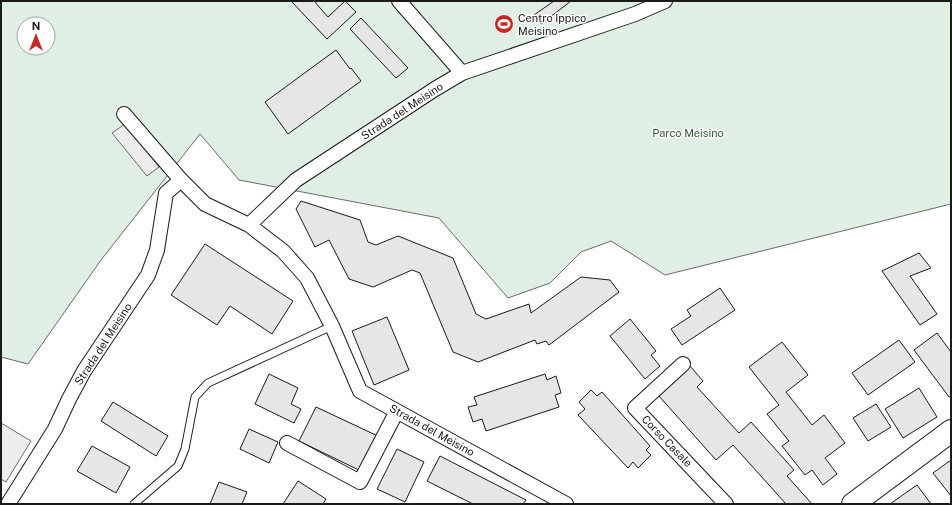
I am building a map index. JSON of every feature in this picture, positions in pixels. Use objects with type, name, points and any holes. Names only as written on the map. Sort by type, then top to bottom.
[{"type":"main road","points":[[853,504],[951,431]]},
{"type":"street","points":[[399,1],[462,72]]},
{"type":"street","name":"Strada del Meisino","points":[[249,225],[296,180],[462,72],[635,14],[665,1]]},
{"type":"street","name":"Strada del Meisino","points":[[124,114],[181,180],[205,204],[249,225],[283,251],[307,278],[332,326],[360,391],[566,504]]},
{"type":"street","name":"Strada del Meisino","points":[[8,504],[55,428],[84,371],[148,275],[157,250],[166,193],[181,180]]},
{"type":"street","name":"Corso Casale","points":[[683,364],[635,408],[726,504]]},
{"type":"street","points":[[287,443],[360,482],[397,411]]},
{"type":"lane","points":[[134,504],[178,466],[185,448],[195,397],[208,383],[332,326]]},
{"type":"green space","name":"Parco Meisino","points":[[1,1],[951,1],[951,204],[665,275],[611,241],[581,252],[550,283],[508,298],[439,218],[239,180],[200,134],[101,260],[28,364],[1,357]]},
{"type":"shaded area","points":[[125,124],[159,167],[147,176],[112,133]]},
{"type":"shaded area","points":[[1,423],[31,441],[6,482],[1,479]]},
{"type":"building","points":[[291,1],[314,1],[328,17],[345,1],[356,12],[327,39]]},
{"type":"building","points":[[554,1],[571,1],[541,24],[534,15]]},
{"type":"building","points":[[361,18],[408,68],[396,78],[350,29]]},
{"type":"building","points":[[336,50],[361,81],[288,134],[265,102]]},
{"type":"building","points":[[301,201],[360,220],[368,242],[376,245],[398,236],[453,258],[476,314],[486,319],[529,304],[531,313],[581,277],[610,280],[619,292],[549,345],[546,341],[537,344],[535,340],[478,362],[453,352],[420,273],[412,270],[373,287],[349,279],[329,240],[315,247],[296,209]]},
{"type":"building","points":[[205,244],[293,301],[272,334],[230,306],[217,325],[171,295]]},
{"type":"building","points":[[919,253],[931,268],[910,276],[937,314],[920,325],[882,271]]},
{"type":"building","points":[[720,288],[735,310],[682,345],[671,329],[691,316],[687,310]]},
{"type":"building","points":[[387,317],[409,370],[374,385],[352,331]]},
{"type":"building","points":[[630,319],[656,351],[651,355],[660,366],[645,379],[610,336]]},
{"type":"building","points":[[937,333],[951,352],[951,396],[949,397],[914,350]]},
{"type":"building","points":[[899,340],[915,362],[868,395],[852,373]]},
{"type":"building","points":[[782,342],[808,375],[786,392],[812,425],[824,415],[845,443],[825,458],[837,474],[823,485],[812,470],[805,475],[782,446],[789,441],[767,414],[779,405],[749,367]]},
{"type":"building","points":[[690,366],[703,381],[697,387],[739,433],[751,422],[794,470],[787,476],[812,504],[786,504],[733,445],[716,460],[658,395]]},
{"type":"building","points":[[269,374],[298,388],[291,404],[301,409],[294,423],[255,404]]},
{"type":"building","points":[[545,374],[547,380],[556,376],[561,393],[555,395],[559,407],[486,431],[482,419],[473,422],[468,407],[477,405],[474,397]]},
{"type":"building","points":[[919,388],[937,417],[903,438],[885,409]]},
{"type":"building","points":[[591,390],[597,396],[602,392],[650,446],[646,450],[651,455],[638,468],[633,462],[628,468],[578,415],[585,409],[579,402]]},
{"type":"building","points":[[113,402],[168,436],[156,456],[101,421]]},
{"type":"building","points":[[876,404],[891,427],[868,441],[853,418]]},
{"type":"building","points":[[316,407],[380,437],[363,472],[299,441]]},
{"type":"building","points":[[249,429],[278,442],[269,463],[240,449]]},
{"type":"building","points":[[92,446],[130,467],[116,493],[77,471]]},
{"type":"building","points":[[397,449],[424,462],[405,502],[377,489]]},
{"type":"building","points":[[440,456],[526,500],[523,504],[473,504],[427,481]]},
{"type":"building","points":[[951,460],[951,496],[933,473]]},
{"type":"building","points":[[298,481],[326,499],[323,504],[283,504]]},
{"type":"building","points":[[219,482],[247,492],[242,504],[210,504]]},
{"type":"building","points":[[917,485],[931,504],[890,504]]},
{"type":"place","name":"Centro Ippico Meisino","points":[[504,24]]}]
